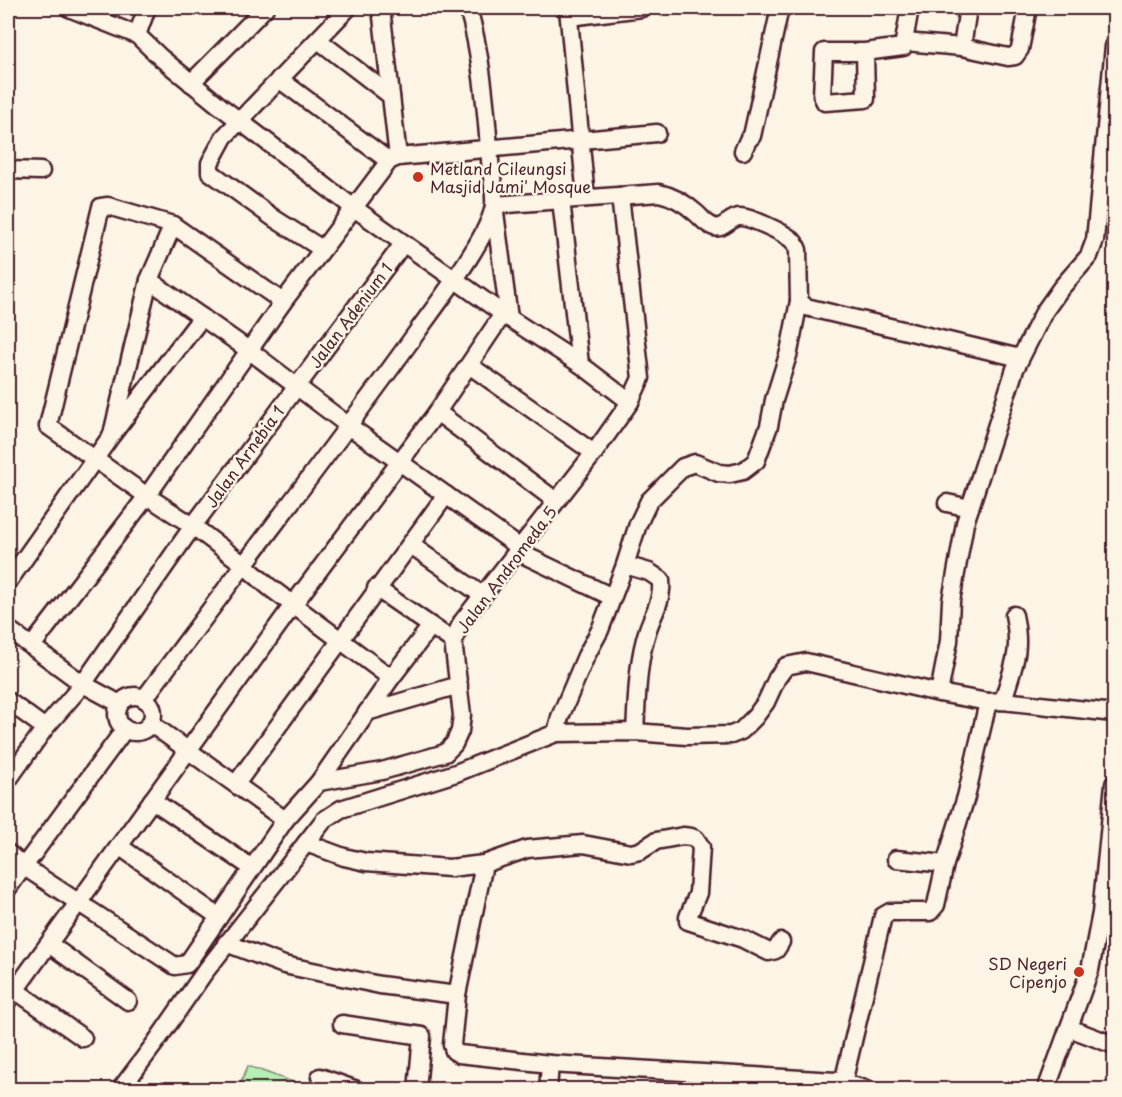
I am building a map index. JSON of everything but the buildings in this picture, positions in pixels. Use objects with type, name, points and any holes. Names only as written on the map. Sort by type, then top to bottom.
[{"type":"street","points":[[69,8],[137,35],[188,81],[354,208],[506,316],[580,364],[630,402]]},
{"type":"street","points":[[137,35],[147,8]]},
{"type":"street","points":[[188,81],[265,8]]},
{"type":"street","points":[[322,249],[274,219],[210,172],[210,163],[224,137],[348,8]]},
{"type":"street","points":[[32,646],[147,496],[322,249],[393,159],[391,96],[381,8]]},
{"type":"street","points":[[83,1038],[11,995],[293,605],[506,316],[489,150],[474,30],[468,8]]},
{"type":"street","points":[[586,198],[568,12],[642,8]]},
{"type":"street","points":[[743,151],[752,136],[780,8]]},
{"type":"street","points":[[865,52],[902,48],[910,8]]},
{"type":"street","points":[[962,47],[968,8]]},
{"type":"street","points":[[905,42],[962,47],[1008,57],[1015,56],[1020,49],[1028,8]]},
{"type":"street","points":[[318,40],[391,96]]},
{"type":"street","points":[[939,693],[949,641],[951,601],[965,523],[1015,369],[1044,312],[1089,256],[1095,240],[1114,45]]},
{"type":"street","points":[[279,79],[393,159],[657,133]]},
{"type":"street","points":[[8,170],[40,171]]},
{"type":"street","points":[[494,204],[659,193],[670,195],[702,220],[715,227],[734,219],[746,218],[789,237],[798,250],[799,301],[789,352],[774,400],[769,426],[756,461],[743,471],[730,474],[719,473],[695,463],[683,467],[649,501],[638,524],[626,565],[600,630],[564,707],[556,733]]},
{"type":"street","name":"Jalan Andromeda 5","points":[[319,782],[382,771],[445,753],[454,744],[460,731],[462,715],[453,640],[462,622],[594,453],[630,402],[641,378],[620,196]]},
{"type":"street","points":[[561,200],[580,364]]},
{"type":"street","points":[[144,699],[243,564],[349,426],[455,279],[483,232],[494,204]]},
{"type":"street","points":[[283,303],[173,225],[108,206],[101,207],[47,423],[49,428],[193,526],[268,586],[391,678]]},
{"type":"street","points":[[111,436],[148,280],[173,225]]},
{"type":"street","name":"Jalan Adenium 1","points":[[296,386],[403,244]]},
{"type":"street","points":[[148,280],[250,351],[518,549],[612,597]]},
{"type":"street","points":[[799,301],[806,307],[1020,358]]},
{"type":"street","points":[[8,582],[111,436],[202,317]]},
{"type":"street","points":[[469,365],[594,453]]},
{"type":"street","name":"Jalan Arnebia 1","points":[[9,775],[83,684],[193,526],[296,386]]},
{"type":"street","points":[[437,412],[556,501]]},
{"type":"street","points":[[236,784],[376,588],[411,545],[446,495]]},
{"type":"street","points":[[947,503],[970,508]]},
{"type":"street","points":[[411,545],[482,595]]},
{"type":"street","points":[[626,565],[656,575],[661,580],[662,587],[655,614],[648,629],[642,659],[634,732]]},
{"type":"street","points":[[376,588],[453,640]]},
{"type":"street","points":[[843,1083],[883,916],[890,912],[930,912],[936,905],[945,864],[995,701],[1015,662],[1018,646],[1014,615]]},
{"type":"street","points":[[8,853],[23,866],[175,966],[187,964],[285,820],[319,782],[391,678],[431,626]]},
{"type":"street","points":[[8,629],[83,684],[120,704]]},
{"type":"street","points":[[120,1089],[226,944],[324,820],[336,811],[456,773],[556,733],[634,732],[687,736],[731,735],[741,730],[755,717],[786,666],[797,663],[806,662],[939,693],[1114,713]]},
{"type":"street","points":[[367,712],[459,685]]},
{"type":"street","points":[[131,697],[144,699],[152,710],[150,723],[139,731],[125,729],[118,718],[120,704],[131,697]]},
{"type":"street","points":[[8,701],[45,728]]},
{"type":"street","points":[[150,723],[285,820]]},
{"type":"street","points":[[8,888],[125,729]]},
{"type":"street","points":[[1046,1089],[1090,970],[1101,913],[1109,886],[1114,784]]},
{"type":"street","points":[[152,801],[252,868]]},
{"type":"street","points":[[306,843],[344,857],[366,862],[450,868],[484,864],[527,849],[583,844],[631,853],[640,851],[656,841],[683,836],[691,837],[696,839],[701,846],[698,892],[688,921],[743,939],[769,952],[776,950],[781,942]]},
{"type":"street","points":[[119,846],[219,917]]},
{"type":"street","points":[[896,859],[945,864]]},
{"type":"street","points":[[484,864],[457,995],[452,1035],[454,1051],[459,1054],[550,1064],[657,1069],[843,1083],[869,1089]]},
{"type":"street","points":[[49,944],[128,1001]]},
{"type":"street","points":[[226,944],[284,965],[380,985],[457,995]]},
{"type":"street","points":[[342,1024],[422,1036],[417,1089]]},
{"type":"street","points":[[1069,1028],[1114,1045]]},
{"type":"street","points":[[548,1089],[550,1064]]},
{"type":"street","points":[[320,1077],[357,1089]]},
{"type":"green space","points":[[248,1066],[296,1083],[296,1089],[238,1089]]},
{"type":"place","name":"Metland Cileungsi Masjid Jami' Mosque","points":[[418,177]]},
{"type":"place","name":"SD Negeri Cipenjo","points":[[1079,972]]}]
